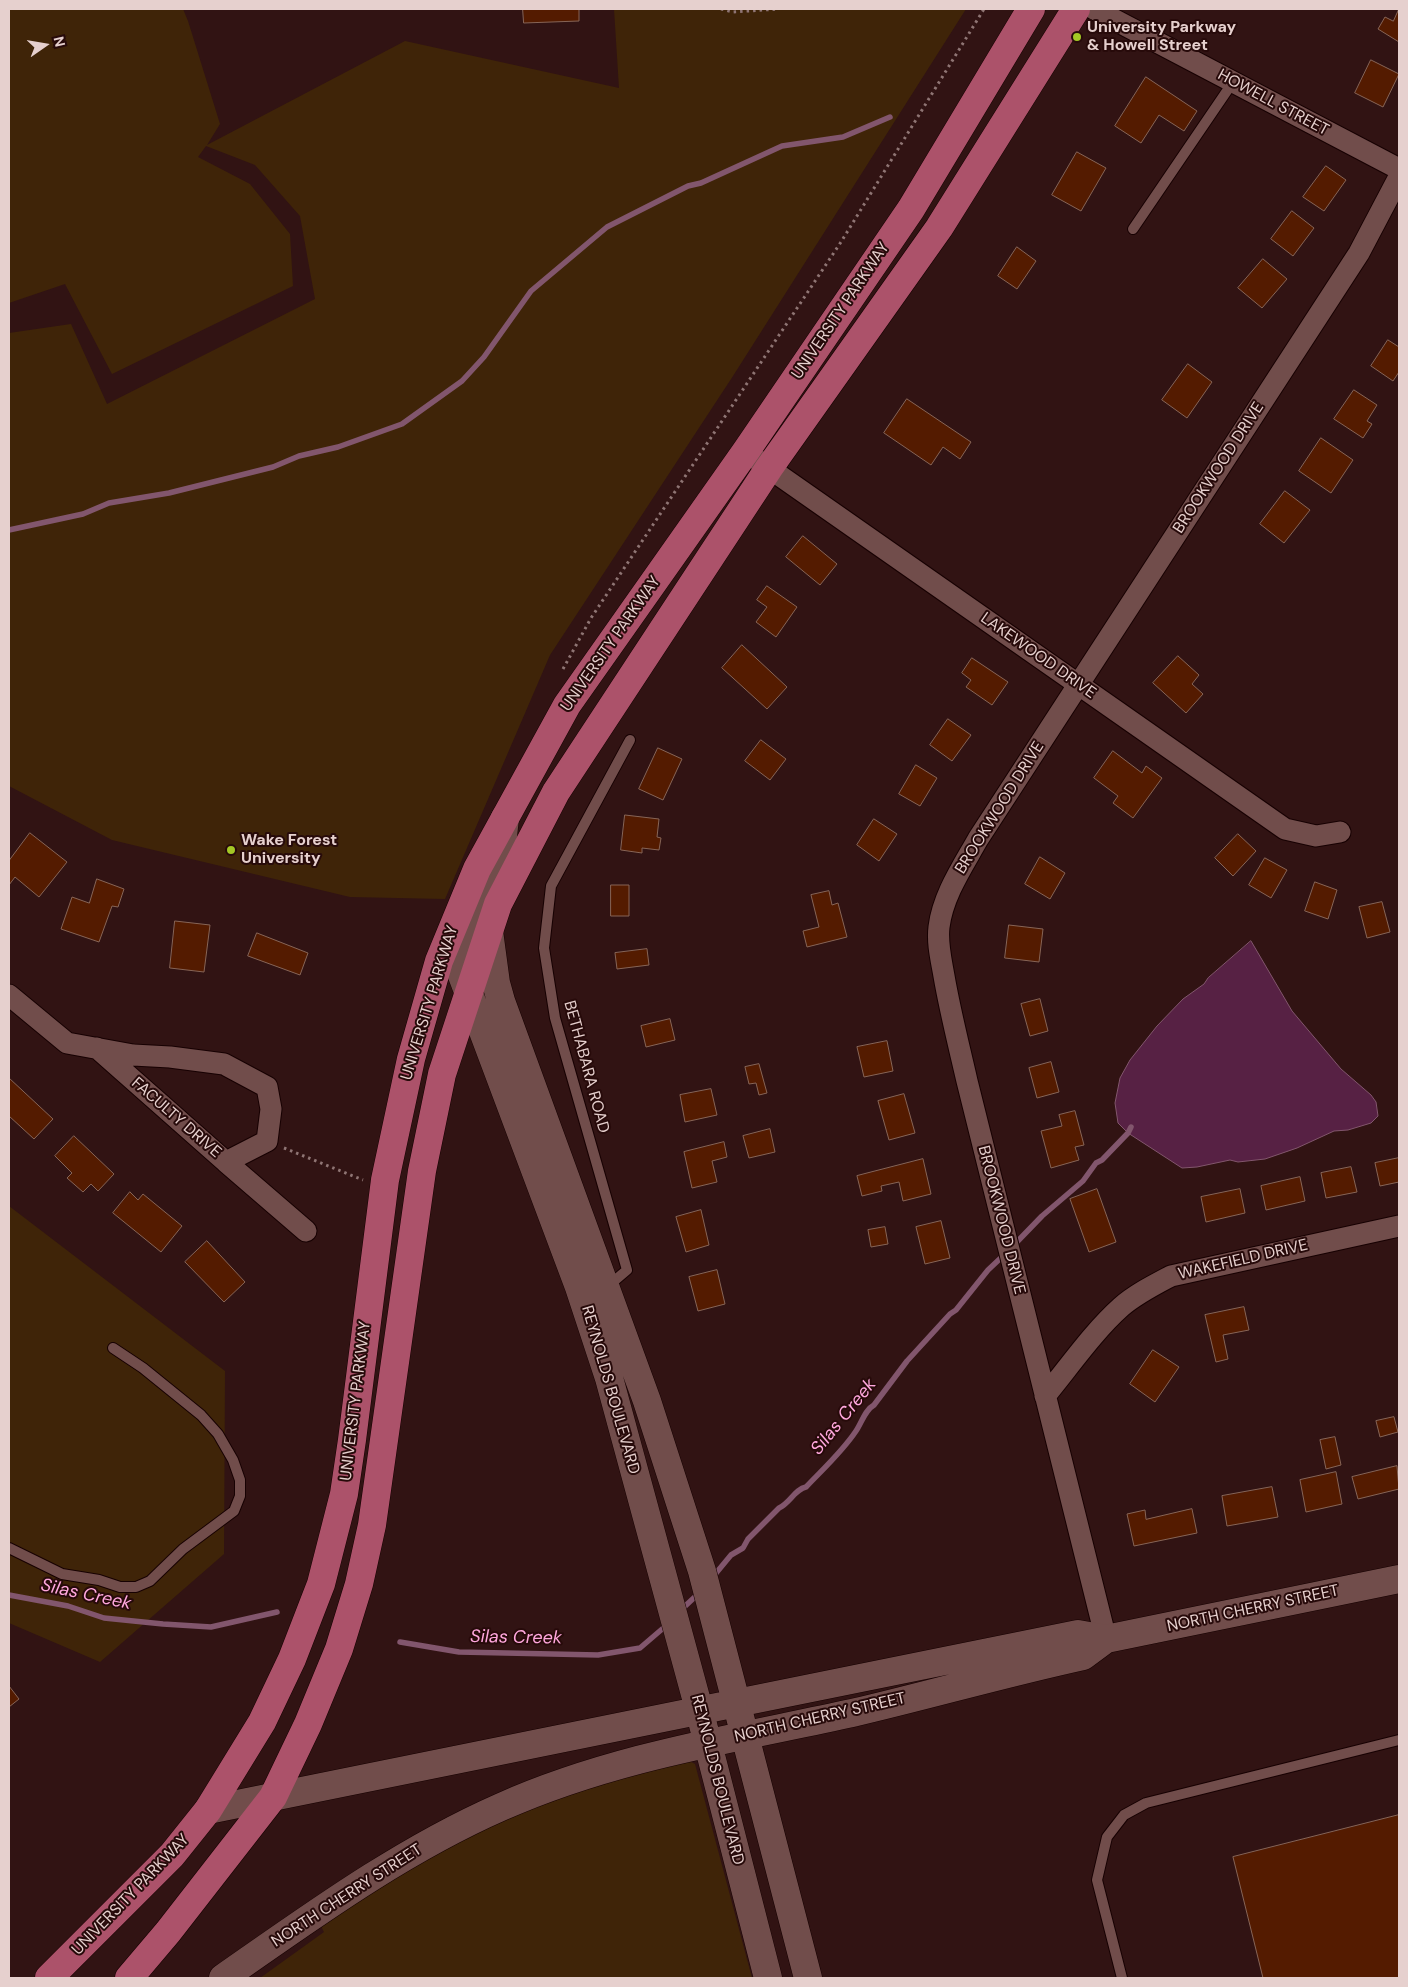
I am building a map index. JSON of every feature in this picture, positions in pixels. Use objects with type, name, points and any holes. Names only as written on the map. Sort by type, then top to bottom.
[{"type":"main road","name":"UNIVERSITY PARKWAY","points":[[49,1978],[172,1855],[208,1810],[262,1722],[276,1694],[292,1659],[321,1584],[348,1467],[385,1180],[411,1059],[437,970],[452,927],[477,869],[567,705],[746,451],[911,209],[1031,9]]},
{"type":"main road","name":"UNIVERSITY PARKWAY","points":[[129,1978],[168,1932],[273,1797],[308,1724],[339,1649],[359,1584],[372,1525],[422,1171],[442,1074],[468,990],[498,904],[556,792],[770,468],[939,228],[1076,9]]},
{"type":"main road","name":"REYNOLDS BOULEVARD","points":[[506,815],[501,854],[460,954],[460,970],[582,1296],[609,1378],[699,1709],[768,1978]]},
{"type":"main road","name":"REYNOLDS BOULEVARD","points":[[489,931],[496,983],[647,1401],[702,1571],[808,1978]]},
{"type":"main road","name":"NORTH CHERRY STREET","points":[[208,1810],[699,1709],[1078,1634],[1106,1639],[1399,1579]]},
{"type":"main road","name":"NORTH CHERRY STREET","points":[[223,1978],[346,1893],[420,1848],[500,1807],[567,1780],[626,1762],[853,1712],[1083,1656],[1106,1639]]},
{"type":"street","name":"HOWELL STREET","points":[[1094,9],[1399,169]]},
{"type":"street","name":"BROOKWOOD DRIVE","points":[[1106,1639],[967,1081],[948,999],[938,942],[939,925],[943,908],[978,839],[1359,253],[1399,177]]},
{"type":"street","name":"LAKEWOOD DRIVE","points":[[746,451],[1285,829],[1316,836],[1340,832]]},
{"type":"street","name":"FACULTY DRIVE","points":[[9,995],[67,1043],[97,1048],[133,1055],[170,1057],[224,1064],[267,1087],[272,1109],[267,1141],[226,1162],[97,1048]]},
{"type":"street","points":[[226,1162],[306,1231]]},
{"type":"street","name":"WAKEFIELD DRIVE","points":[[1045,1396],[1121,1307],[1141,1292],[1171,1276],[1399,1226]]},
{"type":"lane","points":[[1133,229],[1233,82]]},
{"type":"lane","name":"BETHABARA ROAD","points":[[606,1288],[627,1270],[555,1018],[544,948],[551,886],[630,740]]},
{"type":"lane","points":[[9,1548],[62,1574],[99,1580],[120,1587],[136,1587],[150,1582],[183,1549],[234,1511],[240,1496],[240,1480],[233,1460],[218,1434],[201,1415],[143,1368],[113,1348]]},
{"type":"lane","points":[[1122,1978],[1097,1880],[1107,1837],[1124,1815],[1146,1803],[1399,1740]]},
{"type":"path","points":[[721,9],[733,12],[780,9]]},
{"type":"path","points":[[267,1141],[366,1181]]},
{"type":"shaded area","name":"Wake Forest University","points":[[9,9],[183,9],[220,124],[207,145],[405,41],[619,88],[614,9],[966,9],[733,376],[550,655],[445,899],[350,897],[112,840],[9,786],[9,333],[71,324],[107,404],[315,299],[300,216],[255,165],[206,146],[198,157],[250,184],[290,234],[293,286],[112,374],[65,284],[9,303]]},
{"type":"shaded area","points":[[1251,941],[1292,1011],[1341,1069],[1371,1095],[1376,1102],[1378,1116],[1371,1123],[1348,1130],[1334,1131],[1297,1148],[1265,1159],[1238,1162],[1230,1160],[1182,1168],[1128,1133],[1118,1123],[1115,1103],[1120,1078],[1130,1060],[1157,1026],[1183,999],[1204,984],[1208,978]]},
{"type":"shaded area","points":[[9,1206],[225,1371],[224,1554],[100,1662],[9,1623]]},
{"type":"shaded area","points":[[687,1760],[695,1764],[752,1978],[260,1978],[324,1932],[321,1926],[392,1879],[499,1819],[592,1784]]},
{"type":"building","points":[[523,9],[579,9],[579,21],[524,23]]},
{"type":"building","points":[[1399,9],[1399,42],[1378,29],[1385,17],[1393,21]]},
{"type":"building","points":[[1371,60],[1399,74],[1383,107],[1355,93]]},
{"type":"building","points":[[1146,77],[1197,111],[1184,131],[1159,115],[1141,143],[1115,126]]},
{"type":"building","points":[[1077,152],[1106,168],[1081,211],[1052,195]]},
{"type":"building","points":[[1326,166],[1346,180],[1324,211],[1303,197]]},
{"type":"building","points":[[1292,211],[1314,228],[1293,256],[1271,239]]},
{"type":"building","points":[[1017,247],[1036,261],[1017,289],[998,276]]},
{"type":"building","points":[[1263,259],[1287,279],[1262,308],[1238,288]]},
{"type":"building","points":[[1388,340],[1399,347],[1399,372],[1393,381],[1371,366]]},
{"type":"building","points":[[1188,364],[1212,382],[1187,418],[1162,400]]},
{"type":"building","points":[[1354,390],[1377,405],[1367,421],[1372,424],[1363,438],[1334,419]]},
{"type":"building","points":[[907,399],[971,442],[960,459],[943,447],[931,465],[884,433]]},
{"type":"building","points":[[1321,438],[1353,460],[1331,493],[1299,471]]},
{"type":"building","points":[[1285,491],[1310,510],[1284,543],[1260,524]]},
{"type":"building","points":[[803,536],[837,564],[820,585],[786,557]]},
{"type":"building","points":[[767,586],[797,607],[776,637],[756,622],[767,607],[757,600]]},
{"type":"building","points":[[742,645],[787,687],[767,709],[722,668]]},
{"type":"building","points":[[1178,656],[1199,675],[1192,684],[1203,694],[1186,713],[1153,683]]},
{"type":"building","points":[[972,658],[1008,682],[992,705],[966,687],[971,680],[962,673]]},
{"type":"building","points":[[948,719],[971,735],[952,761],[930,745]]},
{"type":"building","points":[[761,740],[786,759],[770,780],[745,761]]},
{"type":"building","points":[[658,748],[682,759],[663,800],[639,789]]},
{"type":"building","points":[[1113,751],[1142,773],[1146,766],[1162,778],[1133,818],[1113,803],[1118,796],[1094,778]]},
{"type":"building","points":[[916,765],[937,778],[920,806],[899,794]]},
{"type":"building","points":[[625,815],[659,819],[657,837],[661,838],[659,850],[642,848],[642,853],[621,850]]},
{"type":"building","points":[[874,819],[897,834],[879,861],[857,845]]},
{"type":"building","points":[[30,833],[67,862],[39,897],[15,877],[9,885],[9,861]]},
{"type":"building","points":[[1238,834],[1256,851],[1233,876],[1215,858]]},
{"type":"building","points":[[1040,857],[1065,873],[1050,899],[1025,884]]},
{"type":"building","points":[[1265,858],[1287,870],[1271,898],[1249,885]]},
{"type":"building","points":[[97,879],[124,889],[118,907],[112,906],[99,942],[61,929],[72,897],[89,903]]},
{"type":"building","points":[[1315,882],[1337,890],[1328,919],[1305,911]]},
{"type":"building","points":[[611,885],[629,885],[629,916],[611,916]]},
{"type":"building","points":[[829,891],[832,905],[838,903],[847,937],[807,947],[803,931],[819,927],[811,895]]},
{"type":"building","points":[[1382,902],[1390,932],[1367,938],[1359,907]]},
{"type":"building","points":[[175,921],[210,925],[204,972],[170,968]]},
{"type":"building","points":[[1009,925],[1043,929],[1039,962],[1005,958]]},
{"type":"building","points":[[257,933],[308,953],[300,975],[248,956]]},
{"type":"building","points":[[647,949],[649,965],[617,969],[615,953]]},
{"type":"building","points":[[1040,999],[1048,1031],[1030,1036],[1021,1004]]},
{"type":"building","points":[[670,1019],[675,1040],[646,1047],[641,1026]]},
{"type":"building","points":[[887,1041],[893,1071],[864,1077],[857,1047]]},
{"type":"building","points":[[1051,1062],[1059,1092],[1037,1098],[1029,1068]]},
{"type":"building","points":[[759,1064],[767,1093],[759,1095],[756,1083],[749,1084],[745,1067]]},
{"type":"building","points":[[9,1078],[53,1119],[34,1139],[9,1116]]},
{"type":"building","points":[[711,1089],[717,1115],[685,1122],[680,1095]]},
{"type":"building","points":[[904,1094],[915,1133],[889,1140],[878,1101]]},
{"type":"building","points":[[1075,1111],[1084,1145],[1075,1147],[1079,1160],[1051,1168],[1041,1131],[1062,1126],[1059,1115]]},
{"type":"building","points":[[770,1129],[775,1152],[749,1158],[743,1136]]},
{"type":"building","points":[[74,1136],[114,1174],[98,1191],[91,1184],[83,1192],[67,1178],[72,1173],[55,1156]]},
{"type":"building","points":[[724,1142],[727,1157],[712,1161],[717,1182],[692,1188],[684,1152]]},
{"type":"building","points":[[1399,1158],[1399,1182],[1380,1186],[1375,1163]]},
{"type":"building","points":[[923,1159],[931,1194],[903,1201],[899,1182],[881,1186],[882,1191],[862,1196],[857,1176]]},
{"type":"building","points":[[1351,1167],[1357,1192],[1326,1198],[1321,1173]]},
{"type":"building","points":[[1300,1177],[1305,1201],[1266,1210],[1261,1186]]},
{"type":"building","points":[[1097,1189],[1116,1242],[1089,1252],[1070,1199]]},
{"type":"building","points":[[1240,1189],[1245,1213],[1206,1222],[1201,1197]]},
{"type":"building","points":[[130,1192],[138,1200],[143,1194],[182,1226],[161,1252],[113,1213]]},
{"type":"building","points":[[701,1210],[709,1245],[686,1252],[676,1217]]},
{"type":"building","points":[[941,1221],[950,1258],[925,1264],[916,1227]]},
{"type":"building","points":[[885,1227],[888,1244],[871,1247],[868,1230]]},
{"type":"building","points":[[207,1241],[245,1282],[224,1302],[185,1262]]},
{"type":"building","points":[[717,1270],[725,1304],[698,1311],[689,1277]]},
{"type":"building","points":[[1244,1307],[1249,1330],[1223,1335],[1228,1359],[1216,1362],[1205,1315]]},
{"type":"building","points":[[1153,1350],[1179,1367],[1155,1402],[1130,1384]]},
{"type":"building","points":[[1394,1417],[1398,1432],[1380,1437],[1376,1421]]},
{"type":"building","points":[[1335,1437],[1341,1465],[1326,1469],[1320,1440]]},
{"type":"building","points":[[1397,1466],[1399,1489],[1358,1499],[1352,1477]]},
{"type":"building","points":[[1336,1472],[1342,1504],[1306,1512],[1300,1480]]},
{"type":"building","points":[[1272,1487],[1278,1517],[1227,1526],[1222,1496]]},
{"type":"building","points":[[1192,1509],[1197,1533],[1134,1546],[1127,1514],[1145,1510],[1146,1519]]},
{"type":"building","points":[[9,1686],[19,1699],[9,1707]]},
{"type":"building","points":[[1399,1815],[1399,1978],[1263,1978],[1233,1857]]},
{"type":"waterway","points":[[9,530],[83,514],[109,503],[169,493],[273,467],[299,456],[338,447],[402,424],[462,381],[484,357],[531,291],[607,227],[688,186],[701,183],[782,146],[843,137],[890,117]]},
{"type":"waterway","name":"Silas Creek","points":[[1013,1246],[1042,1216],[1083,1181],[1096,1163],[1102,1160],[1128,1133],[1131,1127]]},
{"type":"waterway","name":"Silas Creek","points":[[712,1578],[731,1555],[743,1548],[748,1539],[779,1508],[799,1490],[806,1487],[839,1453],[851,1439],[868,1410],[874,1405],[907,1361],[950,1314],[956,1310],[988,1270],[1005,1254]]},
{"type":"waterway","name":"Silas Creek","points":[[681,1610],[699,1593]]},
{"type":"waterway","name":"Silas Creek","points":[[9,1595],[68,1606],[104,1618],[163,1624],[211,1627],[277,1612]]},
{"type":"waterway","name":"Silas Creek","points":[[400,1642],[459,1652],[598,1655],[640,1648],[668,1624]]},
{"type":"place","name":"University Parkway & Howell Street","points":[[1077,37]]},
{"type":"place","name":"Wake Forest University","points":[[231,850]]}]
